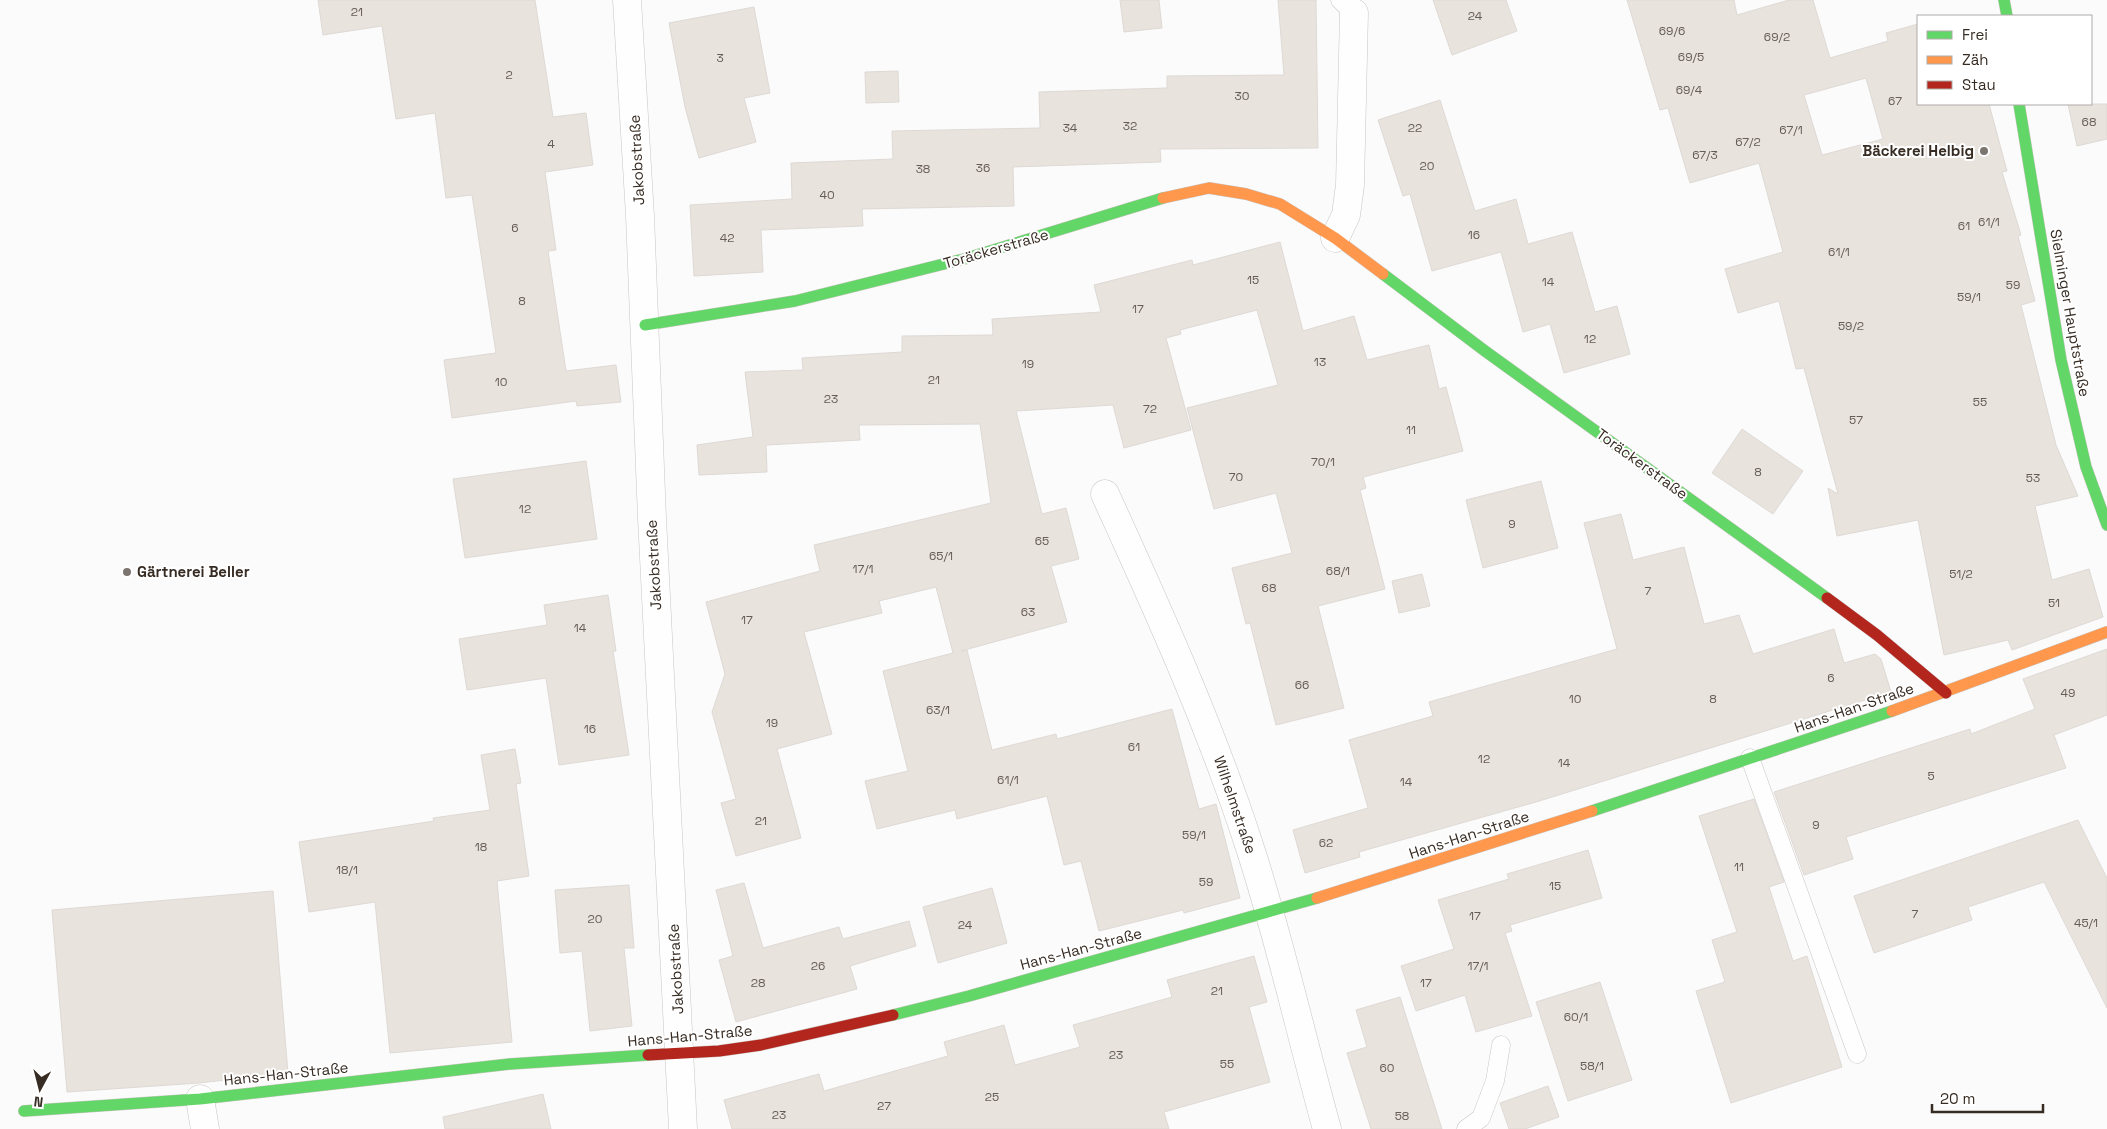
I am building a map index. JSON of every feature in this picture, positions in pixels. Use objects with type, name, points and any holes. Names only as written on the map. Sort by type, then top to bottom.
[{"type":"street","name":"Jakobstraße","points":[[627,0],[645,325],[652,518],[684,1129]]},
{"type":"street","points":[[2004,0],[2007,15]]},
{"type":"street","points":[[1335,238],[1346,215],[1350,185],[1347,7]]},
{"type":"street","name":"Sielminger Hauptstraße","points":[[2019,105],[2061,360],[2086,467],[2107,525]]},
{"type":"street","name":"Toräckerstraße","points":[[645,325],[795,301],[964,259],[1177,194],[1209,188],[1246,194],[1280,204],[1335,238],[1485,350],[1877,635],[1946,693]]},
{"type":"street","name":"Wilhelmstraße","points":[[1105,494],[1207,726],[1250,850],[1327,1129]]},
{"type":"street","name":"Hans-Han-Straße","points":[[24,1111],[200,1099],[510,1064],[680,1055],[761,1045],[852,1025],[969,996],[1268,914],[1507,839],[1946,693],[2107,632]]},
{"type":"street","points":[[200,1099],[205,1129]]},
{"type":"lane","points":[[1750,758],[1856,1054]]},
{"type":"lane","points":[[1466,1129],[1481,1118],[1495,1081],[1502,1045]]},
{"type":"building","points":[[318,0],[535,0],[553,117],[586,113],[593,165],[545,172],[556,250],[548,251],[566,371],[616,365],[621,402],[577,406],[576,401],[452,418],[444,360],[496,353],[472,195],[446,198],[435,113],[396,119],[382,26],[323,35]]},
{"type":"building","points":[[1120,0],[1159,0],[1162,28],[1124,32]]},
{"type":"building","points":[[1278,0],[1316,0],[1318,148],[1160,149],[1161,162],[1013,167],[1014,206],[862,209],[863,226],[761,230],[763,272],[694,276],[690,205],[792,199],[791,163],[893,159],[892,131],[1040,128],[1039,92],[1167,88],[1167,76],[1284,75]]},
{"type":"building","points":[[1433,0],[1506,0],[1517,31],[1452,55]]},
{"type":"building","points":[[1627,0],[1734,0],[1737,15],[1789,0],[1813,0],[1830,58],[1888,41],[1886,33],[1917,24],[1917,105],[1989,105],[2007,171],[2002,172],[2021,235],[2018,236],[2035,301],[2021,305],[2056,445],[2078,496],[2035,506],[2052,580],[2089,569],[2103,617],[2012,650],[2008,640],[1944,655],[1918,520],[1837,536],[1828,488],[1838,494],[1804,368],[1796,369],[1779,301],[1738,313],[1725,269],[1783,252],[1759,163],[1690,183],[1668,108],[1660,110]],"holes":[[[1866,78],[1883,139],[1822,155],[1804,95]]]},
{"type":"building","points":[[754,7],[770,93],[744,98],[756,142],[699,158],[685,107],[669,23]]},
{"type":"building","points":[[898,71],[899,102],[866,103],[865,72]]},
{"type":"building","points":[[1440,100],[1475,211],[1516,199],[1528,244],[1572,232],[1595,312],[1617,306],[1630,354],[1564,373],[1550,324],[1523,332],[1501,252],[1432,271],[1410,194],[1403,196],[1378,120]]},
{"type":"building","points":[[2107,104],[2107,139],[2077,146],[2068,105]]},
{"type":"building","points":[[1280,242],[1303,331],[1354,316],[1367,360],[1429,345],[1439,389],[1446,387],[1463,451],[1363,477],[1366,488],[1360,490],[1385,589],[1318,606],[1344,708],[1276,725],[1250,623],[1246,624],[1232,568],[1292,553],[1276,493],[1214,509],[1187,408],[1278,385],[1257,310],[1180,330],[1181,334],[1166,338],[1191,430],[1124,448],[1113,405],[1016,411],[1042,514],[1066,508],[1079,559],[1051,566],[1067,622],[961,651],[967,650],[992,750],[1056,734],[1057,739],[1172,709],[1199,809],[1216,804],[1240,898],[1184,913],[1183,910],[1099,931],[1081,861],[1064,865],[1047,796],[957,819],[955,810],[877,829],[865,781],[908,771],[883,671],[953,653],[936,587],[879,601],[882,613],[804,632],[832,734],[777,749],[801,838],[736,856],[721,803],[736,799],[712,712],[725,674],[706,602],[820,571],[814,545],[991,503],[980,424],[859,425],[860,440],[766,445],[767,472],[699,475],[697,445],[753,437],[745,372],[803,370],[802,358],[902,352],[902,336],[993,335],[992,319],[1101,312],[1094,285],[1192,260],[1193,265]]},
{"type":"building","points":[[1742,429],[1803,471],[1773,514],[1712,473]]},
{"type":"building","points":[[586,461],[597,539],[465,558],[453,479]]},
{"type":"building","points":[[1541,481],[1558,548],[1483,568],[1466,500]]},
{"type":"building","points":[[1621,514],[1633,560],[1684,547],[1704,624],[1739,615],[1753,654],[1834,629],[1844,663],[1875,654],[1881,659],[1891,692],[1536,802],[1359,852],[1360,857],[1305,873],[1293,830],[1368,808],[1349,740],[1433,716],[1429,702],[1617,649],[1584,523]]},
{"type":"building","points":[[1422,574],[1430,606],[1399,613],[1392,581]]},
{"type":"building","points":[[608,595],[616,651],[613,651],[629,755],[559,765],[546,678],[467,690],[459,639],[547,625],[544,605]]},
{"type":"building","points":[[2107,649],[2107,715],[2054,735],[2066,768],[1846,837],[1853,859],[1804,875],[1774,792],[1970,729],[1971,734],[2035,709],[2023,679]]},
{"type":"building","points":[[515,749],[521,783],[516,784],[529,876],[497,881],[512,1042],[390,1053],[375,902],[309,912],[299,842],[434,821],[433,818],[490,810],[481,755]]},
{"type":"building","points":[[1754,799],[1784,882],[1769,887],[1793,961],[1807,956],[1842,1067],[1731,1103],[1696,991],[1725,982],[1712,940],[1737,932],[1699,816]]},
{"type":"building","points":[[2078,820],[2107,878],[2107,1008],[2044,882],[1968,907],[1972,920],[1874,953],[1854,896]]},
{"type":"building","points":[[1588,850],[1602,898],[1510,925],[1512,931],[1505,933],[1532,1016],[1476,1032],[1465,995],[1416,1011],[1401,966],[1454,949],[1438,900],[1509,879],[1507,874]]},
{"type":"building","points":[[744,883],[763,948],[839,927],[843,939],[909,921],[916,946],[850,966],[857,989],[736,1022],[719,960],[733,956],[716,890]]},
{"type":"building","points":[[629,885],[634,948],[624,948],[632,1026],[590,1031],[582,951],[560,953],[555,890]]},
{"type":"building","points":[[992,888],[1007,943],[938,963],[923,907]]},
{"type":"building","points":[[273,891],[288,1073],[199,1083],[67,1092],[52,910]]},
{"type":"building","points":[[1254,956],[1267,1002],[1249,1007],[1270,1082],[1164,1112],[1169,1129],[732,1129],[724,1100],[819,1074],[824,1091],[948,1056],[944,1042],[1004,1025],[1015,1065],[1080,1047],[1073,1025],[1172,997],[1167,980]]},
{"type":"building","points":[[1600,982],[1632,1080],[1568,1101],[1536,1002]]},
{"type":"building","points":[[1400,997],[1442,1129],[1371,1129],[1347,1053],[1367,1047],[1356,1010]]},
{"type":"building","points":[[1548,1086],[1559,1117],[1525,1129],[1509,1129],[1500,1103]]},
{"type":"building","points":[[543,1094],[551,1129],[445,1129],[443,1117]]},
{"type":"traffic: fast","points":[[2004,0],[2007,15]]},
{"type":"traffic: fast","points":[[2019,105],[2061,360],[2086,467],[2107,525]]},
{"type":"traffic: fast","points":[[645,325],[795,301],[964,259],[1163,198]]},
{"type":"traffic: fast","points":[[1383,274],[1485,351],[1827,598]]},
{"type":"traffic: fast","points":[[1592,811],[1892,711]]},
{"type":"traffic: fast","points":[[893,1015],[969,996],[1317,898]]},
{"type":"traffic: fast","points":[[24,1111],[200,1099],[510,1064],[648,1055]]},
{"type":"traffic: slow","points":[[1163,198],[1209,188],[1246,194],[1280,204],[1335,238],[1383,274]]},
{"type":"traffic: slow","points":[[1892,711],[2107,632]]},
{"type":"traffic: slow","points":[[1317,898],[1592,811]]},
{"type":"traffic: jam","points":[[1827,598],[1877,635],[1946,693]]},
{"type":"traffic: jam","points":[[648,1055],[719,1051],[761,1045],[893,1015]]},
{"type":"place","name":"Bäckerei Helbig","points":[[1984,151]]},
{"type":"place","name":"Gärtnerei Beller","points":[[127,572]]}]
